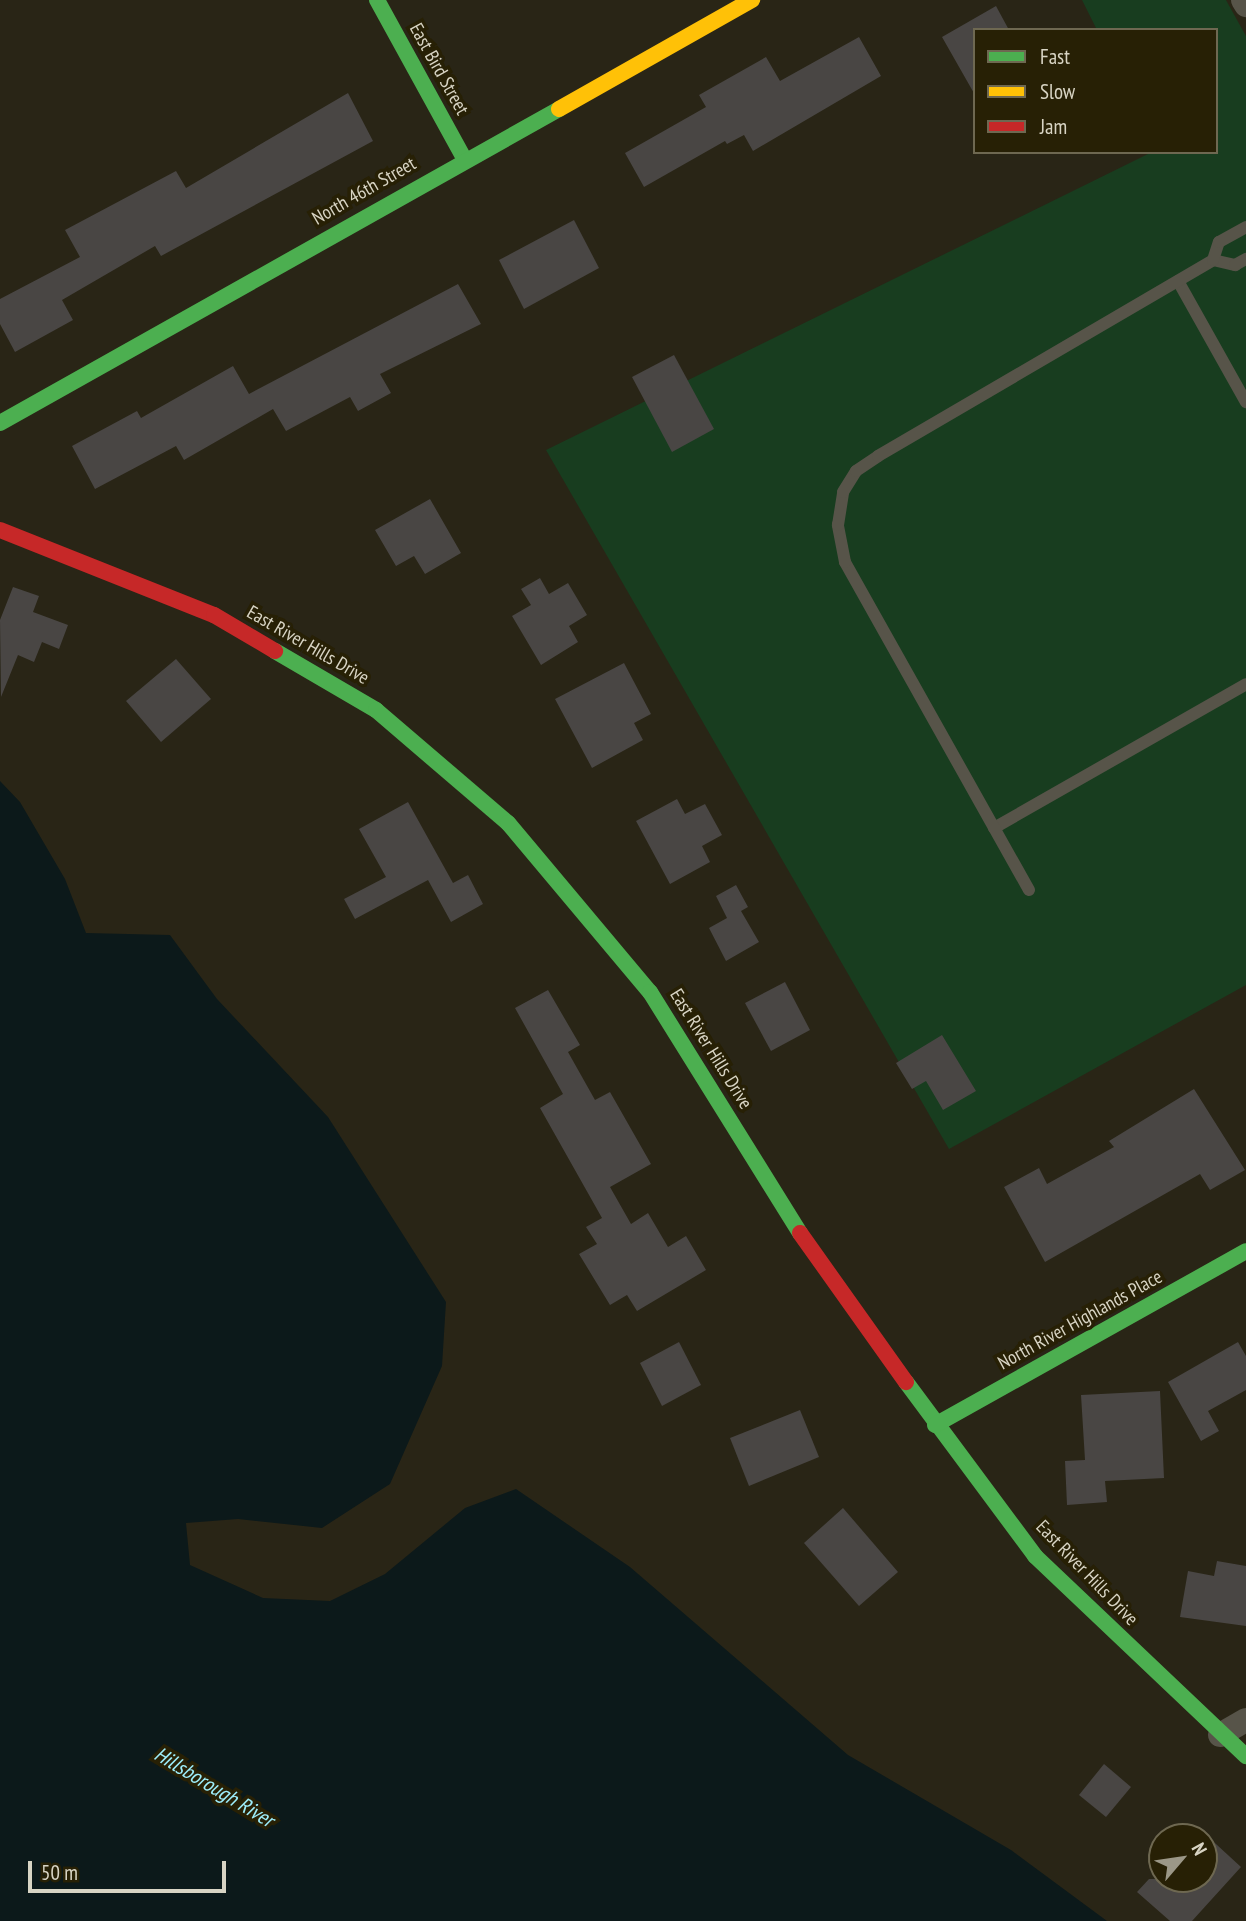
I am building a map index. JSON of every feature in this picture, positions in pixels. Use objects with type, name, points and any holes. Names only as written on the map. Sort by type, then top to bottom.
[{"type":"street","name":"East Bird Street","points":[[377,0],[464,158]]},
{"type":"street","name":"North 46th Street","points":[[0,423],[464,158],[752,0]]},
{"type":"street","points":[[1243,0],[1246,5]]},
{"type":"street","name":"East River Hills Drive","points":[[0,530],[214,615],[376,710],[508,823],[650,992],[832,1283],[934,1425],[1035,1556],[1220,1735],[1246,1756]]},
{"type":"street","name":"North River Highlands Place","points":[[934,1425],[1246,1251]]},
{"type":"street","points":[[1220,1735],[1246,1720]]},
{"type":"lane","points":[[1028,890],[845,562],[838,525],[843,492],[856,471],[878,456],[1213,260],[1219,242],[1246,227]]},
{"type":"lane","points":[[1213,260],[1235,265],[1246,259]]},
{"type":"lane","points":[[1178,281],[1246,402]]},
{"type":"lane","points":[[994,828],[1246,684]]},
{"type":"green space","points":[[1082,0],[1226,0],[1246,36],[1246,985],[949,1149],[546,450],[1148,154],[1218,154],[1218,28],[1096,28]]},
{"type":"water","name":"Hillsborough River","points":[[0,781],[20,802],[65,879],[86,933],[170,935],[217,999],[328,1117],[446,1302],[442,1366],[390,1484],[322,1528],[238,1519],[186,1523],[190,1565],[263,1598],[330,1601],[385,1574],[465,1508],[516,1489],[630,1567],[848,1755],[1011,1850],[1107,1921],[0,1921]]},
{"type":"building","points":[[996,6],[1008,28],[973,28],[973,91],[942,37]]},
{"type":"building","points":[[859,37],[881,76],[753,151],[744,135],[727,144],[725,141],[644,187],[625,153],[706,107],[699,95],[766,57],[780,81]]},
{"type":"building","points":[[348,93],[373,141],[161,256],[155,246],[62,300],[73,320],[15,352],[0,324],[0,299],[80,257],[65,230],[176,171],[186,188]]},
{"type":"building","points":[[574,220],[599,268],[524,309],[499,260]]},
{"type":"building","points":[[458,284],[481,324],[380,374],[391,393],[358,411],[350,397],[286,431],[273,409],[184,460],[176,446],[95,489],[72,446],[137,411],[141,418],[233,366],[249,394]]},
{"type":"building","points":[[674,355],[714,429],[672,452],[632,377]]},
{"type":"building","points":[[430,499],[461,553],[425,574],[414,556],[396,566],[375,530]]},
{"type":"building","points":[[540,578],[549,594],[568,583],[587,615],[569,626],[578,642],[541,665],[512,616],[531,605],[521,589]]},
{"type":"building","points":[[13,587],[39,596],[33,612],[68,625],[59,649],[42,642],[34,662],[18,655],[1,697],[0,620]]},
{"type":"building","points":[[176,659],[211,699],[161,742],[126,701]]},
{"type":"building","points":[[624,663],[651,714],[634,723],[643,740],[592,768],[555,699]]},
{"type":"building","points":[[677,799],[685,814],[705,804],[722,835],[702,846],[710,862],[670,884],[636,821]]},
{"type":"building","points":[[408,802],[453,883],[468,875],[483,904],[451,922],[428,880],[355,919],[344,899],[386,877],[359,829]]},
{"type":"building","points":[[736,885],[748,907],[741,911],[759,942],[726,961],[709,928],[727,918],[716,896]]},
{"type":"building","points":[[785,982],[810,1030],[771,1051],[745,1003]]},
{"type":"building","points":[[548,990],[580,1045],[568,1052],[595,1100],[610,1092],[651,1164],[610,1187],[631,1224],[648,1213],[668,1247],[686,1236],[706,1270],[637,1311],[627,1295],[610,1305],[579,1254],[597,1244],[586,1227],[602,1218],[540,1108],[563,1094],[515,1008]]},
{"type":"building","points":[[942,1035],[976,1091],[943,1110],[926,1081],[912,1089],[896,1063]]},
{"type":"building","points":[[1194,1089],[1245,1170],[1210,1190],[1200,1174],[1045,1262],[1004,1187],[1039,1168],[1047,1184],[1114,1147],[1109,1141]]},
{"type":"building","points":[[679,1342],[701,1385],[662,1406],[640,1363]]},
{"type":"building","points":[[1238,1342],[1246,1356],[1246,1390],[1208,1411],[1219,1431],[1201,1441],[1168,1382]]},
{"type":"building","points":[[1160,1391],[1164,1478],[1105,1481],[1107,1502],[1067,1505],[1065,1461],[1085,1460],[1081,1395]]},
{"type":"building","points":[[800,1410],[819,1457],[749,1486],[730,1438]]},
{"type":"building","points":[[843,1508],[898,1572],[859,1606],[804,1543]]},
{"type":"building","points":[[1217,1561],[1246,1566],[1246,1626],[1180,1617],[1188,1571],[1214,1576]]},
{"type":"building","points":[[1104,1764],[1131,1787],[1106,1817],[1079,1795]]},
{"type":"building","points":[[1218,1846],[1241,1867],[1218,1892]]},
{"type":"building","points":[[1148,1880],[1148,1893],[1217,1893],[1192,1921],[1170,1921],[1137,1892]]},
{"type":"traffic: fast","points":[[377,0],[464,158]]},
{"type":"traffic: fast","points":[[0,423],[559,109]]},
{"type":"traffic: fast","points":[[275,651],[376,710],[508,823],[650,992],[800,1233]]},
{"type":"traffic: fast","points":[[935,1425],[1246,1251]]},
{"type":"traffic: fast","points":[[906,1382],[1035,1556],[1246,1756]]},
{"type":"traffic: slow","points":[[559,109],[752,0]]},
{"type":"traffic: jam","points":[[0,530],[214,615],[275,651]]},
{"type":"traffic: jam","points":[[800,1233],[906,1382]]}]
